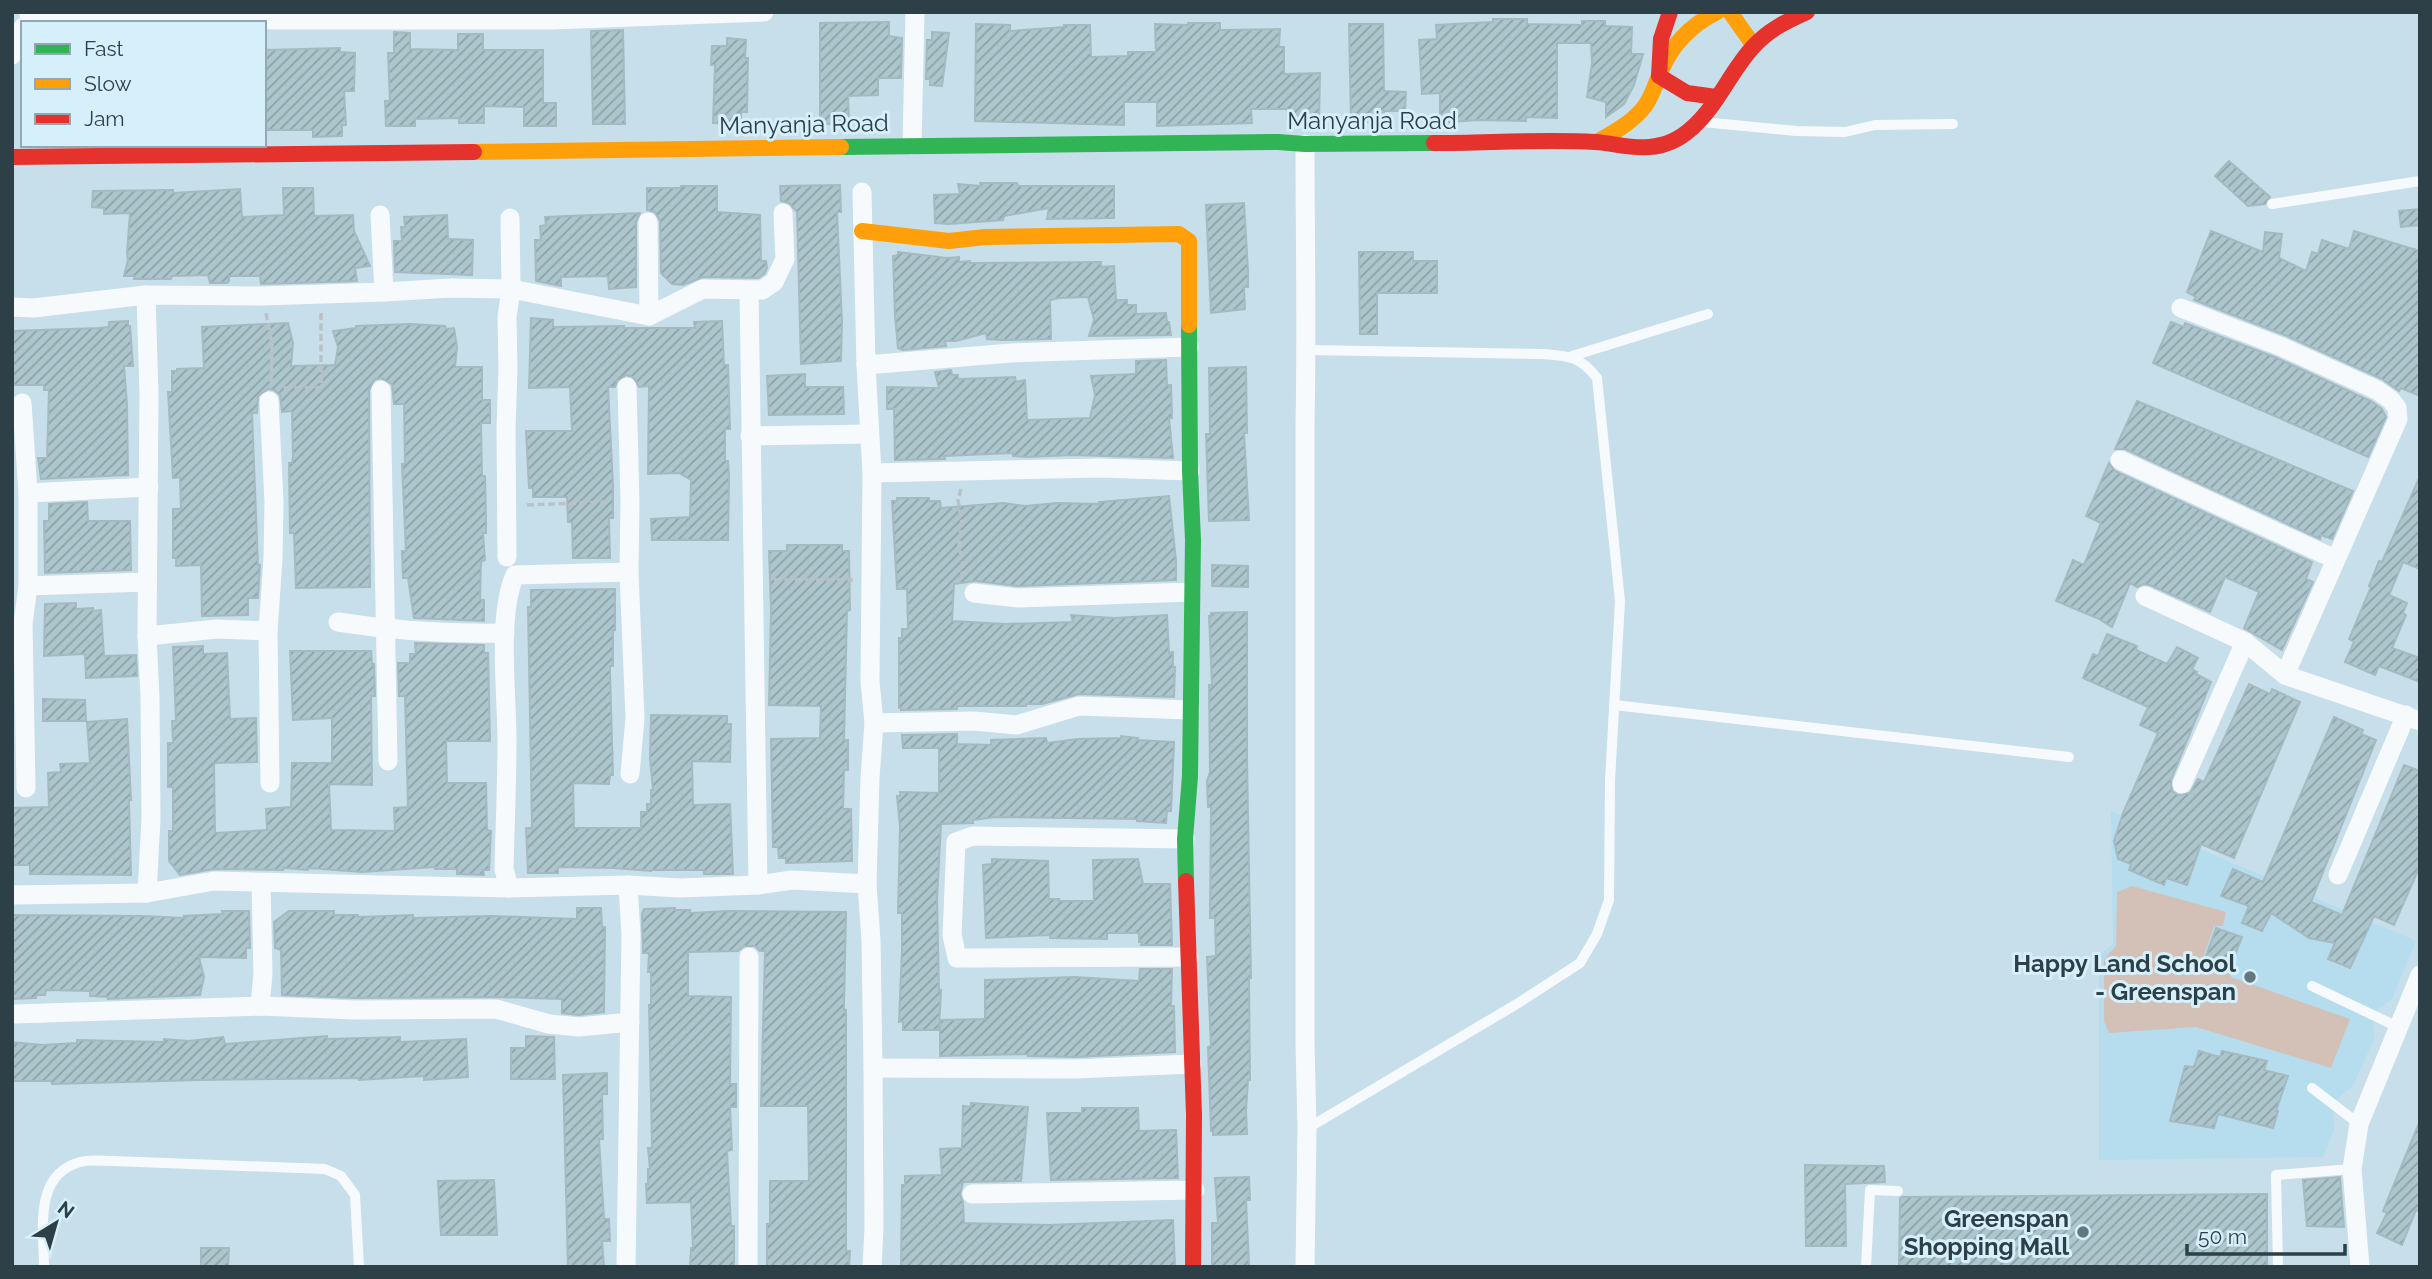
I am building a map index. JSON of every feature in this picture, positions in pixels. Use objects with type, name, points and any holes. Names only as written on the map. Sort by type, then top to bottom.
[{"type":"main road","points":[[1659,76],[1661,39],[1670,12]]},
{"type":"main road","points":[[1597,142],[1637,115],[1655,89],[1665,63],[1686,34],[1704,18],[1717,12]]},
{"type":"main road","points":[[1730,12],[1754,46]]},
{"type":"main road","name":"Manyanja Road","points":[[12,157],[1278,142],[1597,142],[1632,149],[1658,148],[1674,142],[1699,122],[1754,46],[1772,31],[1807,12]]},
{"type":"main road","points":[[1659,76],[1687,93],[1716,97]]},
{"type":"main road","points":[[862,230],[949,241],[985,237],[1179,234],[1189,241],[1193,540],[1190,776],[1185,839],[1195,1190],[1193,1267]]},
{"type":"street","points":[[27,19],[223,15],[552,20],[764,12]]},
{"type":"street","points":[[912,145],[915,12]]},
{"type":"street","points":[[12,55],[21,33]]},
{"type":"street","points":[[1305,144],[1306,1267]]},
{"type":"street","points":[[862,192],[866,365],[872,473],[870,681],[874,723],[867,884],[871,940],[873,1068],[872,1267]]},
{"type":"street","points":[[12,307],[33,308],[146,295],[263,296],[451,288],[510,289],[649,316],[703,289],[762,290],[774,282],[785,259],[783,213]]},
{"type":"street","points":[[380,215],[384,292]]},
{"type":"street","points":[[507,557],[507,317],[510,289],[510,218]]},
{"type":"street","points":[[648,222],[649,316]]},
{"type":"street","points":[[748,291],[758,885]]},
{"type":"street","points":[[146,295],[149,394],[147,636],[151,806],[147,892]]},
{"type":"street","points":[[2181,308],[2282,347],[2377,390],[2397,408],[2398,419],[2285,675]]},
{"type":"street","points":[[866,365],[1011,353],[1189,347]]},
{"type":"street","points":[[627,387],[629,572],[635,718],[630,774]]},
{"type":"street","points":[[381,390],[388,761]]},
{"type":"street","points":[[269,401],[274,502],[268,631],[270,783]]},
{"type":"street","points":[[22,403],[28,493],[28,586],[23,624],[26,788]]},
{"type":"street","points":[[750,436],[869,434]]},
{"type":"street","points":[[2120,460],[2335,559]]},
{"type":"street","points":[[872,473],[1100,468],[1190,471]]},
{"type":"street","points":[[28,493],[149,487]]},
{"type":"street","points":[[509,888],[505,869],[505,633],[508,589],[515,575],[629,572]]},
{"type":"street","points":[[28,586],[148,583]]},
{"type":"street","points":[[974,593],[1018,598],[1191,592]]},
{"type":"street","points":[[2145,597],[2245,642],[2285,675],[2413,718],[2338,875]]},
{"type":"street","points":[[338,622],[387,630],[453,634],[505,633]]},
{"type":"street","points":[[147,636],[217,629],[268,631]]},
{"type":"street","points":[[2182,784],[2245,642]]},
{"type":"street","points":[[874,723],[974,722],[1017,725],[1079,706],[1190,710]]},
{"type":"street","points":[[1185,839],[974,836],[956,842],[952,935],[957,958],[1189,957]]},
{"type":"street","points":[[12,895],[147,892],[214,881],[509,888],[628,885],[680,888],[758,885],[792,880],[867,884]]},
{"type":"street","points":[[260,1006],[263,932],[261,883]]},
{"type":"street","points":[[626,1267],[631,935],[628,885]]},
{"type":"street","points":[[748,1267],[749,957]]},
{"type":"street","points":[[2360,1267],[2352,1169],[2359,1124],[2420,975]]},
{"type":"street","points":[[15,1014],[260,1006],[355,1010],[496,1009],[559,1025],[579,1027],[630,1022]]},
{"type":"street","points":[[873,1068],[1075,1069],[1192,1064]]},
{"type":"street","points":[[972,1194],[1195,1190]]},
{"type":"lane","points":[[1699,122],[1796,131],[1845,132],[1875,125],[1953,124]]},
{"type":"lane","points":[[2272,204],[2420,181]]},
{"type":"lane","points":[[1307,350],[1572,356],[1708,314]]},
{"type":"lane","points":[[1307,1128],[1520,1002],[1580,963],[1597,934],[1609,900],[1610,781],[1620,601],[1597,378],[1588,367],[1572,356]]},
{"type":"lane","points":[[1614,705],[2069,757]]},
{"type":"lane","points":[[2312,986],[2399,1027]]},
{"type":"lane","points":[[2312,1088],[2359,1124]]},
{"type":"lane","points":[[44,1267],[44,1196],[52,1181],[65,1168],[81,1161],[325,1169],[341,1175],[355,1195],[359,1267]]},
{"type":"lane","points":[[2278,1267],[2276,1175],[2352,1169]]},
{"type":"lane","points":[[1866,1267],[1870,1190],[1898,1191]]},
{"type":"path","points":[[269,401],[275,389],[321,388],[321,294]]},
{"type":"path","points":[[263,296],[272,344],[269,401]]},
{"type":"path","points":[[966,471],[958,500],[962,523],[959,546],[963,561],[961,583],[963,589],[974,593]]},
{"type":"path","points":[[507,506],[630,502]]},
{"type":"path","points":[[752,580],[870,580]]},
{"type":"shaded area","name":"Happy Land School - Greenspan","points":[[2111,811],[2416,941],[2392,999],[2379,1008],[2373,1023],[2374,1039],[2353,1086],[2340,1096],[2333,1115],[2335,1128],[2323,1157],[2099,1160],[2099,955],[2113,944]]},
{"type":"shaded area","points":[[2132,886],[2226,912],[2223,926],[2214,926],[2202,961],[2230,973],[2231,977],[2350,1019],[2331,1068],[2196,1027],[2109,1033],[2104,1021],[2104,959],[2116,946],[2117,892]]},
{"type":"building","points":[[1493,19],[1527,19],[1527,24],[1582,25],[1582,21],[1605,21],[1605,26],[1632,27],[1631,54],[1643,54],[1634,85],[1624,104],[1606,117],[1606,102],[1587,97],[1592,63],[1591,43],[1557,43],[1557,118],[1526,117],[1526,121],[1477,120],[1440,123],[1440,93],[1422,94],[1419,40],[1437,39],[1436,25],[1493,22]]},
{"type":"building","points":[[889,22],[889,36],[902,38],[901,78],[878,78],[878,95],[848,96],[849,124],[820,124],[820,23]]},
{"type":"building","points":[[1220,23],[1220,30],[1280,29],[1279,47],[1284,47],[1284,74],[1320,73],[1319,121],[1287,120],[1287,109],[1251,109],[1252,123],[1157,126],[1157,102],[1124,102],[1124,125],[975,121],[976,24],[1010,25],[1010,31],[1090,25],[1091,57],[1128,56],[1128,52],[1156,52],[1155,24]]},
{"type":"building","points":[[1349,24],[1383,24],[1384,91],[1406,92],[1405,111],[1384,111],[1384,122],[1351,122]]},
{"type":"building","points":[[623,30],[625,124],[593,124],[591,31]]},
{"type":"building","points":[[394,32],[410,33],[410,49],[458,50],[458,34],[483,34],[483,50],[543,50],[543,103],[556,103],[556,126],[524,126],[524,107],[484,106],[484,123],[459,123],[459,118],[415,119],[415,126],[386,126],[385,101],[390,101],[388,53],[394,53]]},
{"type":"building","points":[[932,32],[949,33],[942,86],[930,85],[930,79],[926,79],[927,40],[932,40]]},
{"type":"building","points":[[727,38],[746,40],[747,112],[741,112],[741,124],[713,123],[715,65],[711,65],[712,46],[727,46]]},
{"type":"building","points":[[340,48],[340,52],[355,53],[354,91],[344,91],[346,125],[342,125],[342,136],[313,137],[313,130],[266,130],[266,50]]},
{"type":"building","points":[[2229,161],[2270,197],[2265,204],[2248,206],[2215,176]]},
{"type":"building","points":[[980,183],[1017,183],[1018,186],[1114,186],[1114,218],[1047,219],[1049,208],[1004,216],[1003,220],[935,223],[934,195],[960,194],[958,184],[981,186]]},
{"type":"building","points":[[840,185],[841,212],[837,212],[841,361],[801,364],[797,212],[789,203],[781,201],[780,186]]},
{"type":"building","points":[[717,186],[717,212],[760,215],[761,261],[766,261],[767,268],[764,274],[758,278],[703,277],[683,285],[672,284],[661,273],[660,221],[655,212],[647,210],[647,188]]},
{"type":"building","points":[[283,188],[313,188],[314,216],[353,215],[354,231],[370,266],[355,268],[357,281],[261,284],[260,276],[229,276],[227,283],[210,283],[208,275],[134,279],[135,276],[124,276],[128,260],[130,213],[104,214],[104,208],[92,207],[93,191],[173,190],[173,193],[240,189],[242,217],[284,215]]},
{"type":"building","points":[[1244,203],[1248,270],[1248,287],[1244,287],[1245,309],[1211,313],[1206,205]]},
{"type":"building","points":[[2420,209],[2420,225],[2401,227],[2399,211]]},
{"type":"building","points":[[640,213],[636,222],[636,287],[609,289],[608,276],[561,277],[561,286],[536,281],[535,240],[541,240],[540,226],[546,225],[545,217]]},
{"type":"building","points":[[447,215],[448,239],[473,240],[472,275],[395,272],[394,241],[402,241],[401,227],[405,227],[404,217]]},
{"type":"building","points":[[2211,231],[2263,252],[2265,232],[2282,234],[2279,258],[2306,271],[2312,252],[2318,254],[2322,240],[2349,249],[2354,231],[2420,251],[2420,396],[2401,388],[2399,391],[2382,379],[2287,336],[2194,300],[2196,297],[2187,292]]},
{"type":"building","points":[[898,252],[959,257],[959,262],[970,263],[1101,262],[1101,267],[1114,266],[1116,300],[1127,300],[1127,305],[1136,305],[1136,314],[1166,313],[1171,335],[1089,336],[1094,320],[1088,297],[1060,298],[1050,300],[1051,339],[987,339],[986,333],[956,341],[945,341],[946,346],[903,350],[898,348],[895,316],[893,256],[898,255]]},
{"type":"building","points":[[1359,252],[1413,252],[1413,261],[1437,261],[1437,293],[1377,293],[1377,334],[1360,334]]},
{"type":"building","points":[[531,318],[553,320],[553,327],[695,328],[694,322],[722,321],[724,365],[728,365],[730,429],[725,429],[725,461],[728,461],[729,476],[728,540],[652,540],[651,519],[690,517],[691,480],[679,473],[648,474],[649,386],[639,387],[633,377],[626,375],[617,381],[615,387],[608,387],[613,486],[613,518],[609,518],[610,558],[573,558],[572,522],[568,522],[567,497],[533,497],[533,488],[529,488],[526,431],[572,431],[570,387],[529,388]]},
{"type":"building","points":[[128,321],[133,366],[124,366],[128,475],[41,479],[38,458],[47,458],[49,390],[44,390],[44,385],[12,385],[12,331],[99,328],[109,327],[109,322]]},
{"type":"building","points":[[2171,322],[2184,327],[2185,323],[2277,358],[2371,401],[2382,409],[2386,417],[2368,457],[2153,363]]},
{"type":"building","points":[[288,323],[293,343],[291,366],[335,365],[338,347],[333,331],[356,326],[409,324],[454,328],[457,347],[455,367],[482,367],[482,400],[490,400],[490,423],[481,423],[486,533],[483,533],[485,560],[481,562],[480,600],[484,600],[484,621],[414,618],[408,578],[403,578],[402,551],[406,551],[402,464],[405,464],[404,404],[394,404],[392,384],[381,378],[374,380],[369,390],[370,587],[296,588],[294,533],[290,533],[289,463],[292,463],[293,457],[292,411],[282,412],[280,395],[268,389],[258,396],[257,413],[252,413],[260,565],[258,598],[248,598],[248,615],[202,616],[201,565],[176,566],[176,558],[173,558],[173,509],[181,509],[180,477],[173,478],[168,392],[172,392],[172,371],[204,368],[202,327]]},
{"type":"building","points":[[1166,360],[1167,385],[1171,385],[1172,418],[1169,418],[1173,458],[1071,455],[1029,457],[1013,456],[1013,453],[895,460],[894,409],[887,409],[887,387],[939,388],[935,372],[951,370],[952,375],[958,375],[958,379],[1015,377],[1016,382],[1025,380],[1027,420],[1090,418],[1095,395],[1091,376],[1136,374],[1136,361]]},
{"type":"building","points":[[1246,367],[1247,433],[1244,433],[1249,520],[1209,521],[1206,434],[1210,434],[1209,368]]},
{"type":"building","points":[[805,374],[805,387],[843,387],[844,414],[769,415],[767,376]]},
{"type":"building","points":[[2137,401],[2353,491],[2332,539],[2321,535],[2320,539],[2125,449],[2115,449]]},
{"type":"building","points":[[2109,463],[2115,471],[2312,562],[2306,579],[2313,582],[2282,650],[2244,628],[2259,592],[2225,577],[2210,612],[2150,585],[2137,587],[2130,583],[2112,627],[2056,601],[2073,560],[2084,565],[2101,523],[2086,516]]},
{"type":"building","points":[[2420,476],[2420,569],[2403,562],[2389,595],[2407,603],[2403,613],[2406,615],[2392,648],[2420,658],[2420,682],[2379,666],[2375,675],[2345,662],[2354,642],[2349,639],[2379,561],[2382,562]]},
{"type":"building","points":[[1169,496],[1176,580],[1018,586],[975,581],[954,584],[952,621],[1005,624],[1073,622],[1071,615],[1114,618],[1167,615],[1169,653],[1173,652],[1175,667],[1174,697],[1079,694],[1026,706],[899,708],[899,638],[902,638],[902,629],[908,629],[907,589],[897,589],[892,501],[897,501],[897,498],[929,498],[929,501],[940,501],[941,508],[1003,503],[1025,506],[1057,503],[1100,504],[1099,502]]},
{"type":"building","points":[[87,502],[88,521],[130,521],[131,570],[45,573],[44,521],[49,521],[49,504]]},
{"type":"building","points":[[787,545],[842,545],[842,551],[849,551],[850,610],[847,611],[844,740],[848,740],[848,770],[844,770],[843,809],[851,809],[852,861],[786,863],[786,858],[779,858],[778,847],[773,847],[771,739],[820,738],[821,706],[769,705],[769,551],[787,551]]},
{"type":"building","points":[[1212,565],[1248,566],[1248,587],[1212,586]]},
{"type":"building","points":[[615,589],[613,666],[610,666],[613,775],[610,775],[609,784],[573,783],[574,828],[641,828],[641,812],[647,812],[647,804],[651,804],[653,790],[650,758],[651,715],[727,716],[727,724],[731,724],[730,762],[692,761],[693,805],[730,804],[733,874],[704,874],[704,870],[558,867],[558,873],[528,873],[526,828],[532,828],[528,607],[531,607],[531,590]]},
{"type":"building","points":[[76,603],[76,609],[101,610],[104,656],[136,655],[137,676],[86,678],[85,654],[44,656],[45,604]]},
{"type":"building","points":[[1247,612],[1251,978],[1247,1134],[1213,1135],[1207,957],[1216,956],[1215,918],[1210,918],[1211,807],[1208,807],[1207,781],[1210,772],[1209,685],[1212,685],[1209,616],[1211,613]]},
{"type":"building","points":[[2107,634],[2137,646],[2136,650],[2167,664],[2177,647],[2198,658],[2192,669],[2211,682],[2171,780],[2172,791],[2178,795],[2190,793],[2198,779],[2204,782],[2249,684],[2270,694],[2272,689],[2300,702],[2234,858],[2201,844],[2187,885],[2166,878],[2164,885],[2129,870],[2131,864],[2118,859],[2114,841],[2123,813],[2158,733],[2140,725],[2148,707],[2083,678],[2093,654],[2098,656]]},
{"type":"building","points":[[415,643],[484,645],[484,653],[488,653],[490,741],[446,741],[447,783],[486,783],[487,830],[491,831],[489,870],[483,870],[484,875],[457,874],[457,869],[435,867],[362,872],[308,868],[214,869],[180,875],[169,861],[169,831],[173,831],[173,787],[168,787],[168,743],[173,743],[172,721],[176,721],[173,647],[203,646],[203,654],[227,653],[230,719],[256,718],[257,762],[214,763],[215,833],[267,830],[266,809],[291,807],[292,763],[332,763],[332,718],[293,720],[290,651],[371,651],[375,696],[371,696],[372,785],[329,784],[331,830],[395,831],[394,808],[408,807],[405,696],[399,696],[398,663],[410,663],[410,654],[416,654]]},
{"type":"building","points":[[43,699],[85,700],[86,721],[43,721]]},
{"type":"building","points":[[2334,717],[2363,730],[2361,734],[2376,740],[2311,902],[2342,915],[2404,765],[2420,771],[2420,866],[2394,925],[2374,916],[2350,968],[2328,959],[2335,943],[2309,938],[2271,913],[2262,931],[2242,923],[2249,906],[2221,896],[2233,869],[2263,882]]},
{"type":"building","points":[[127,719],[131,875],[30,874],[30,865],[12,865],[12,808],[49,807],[48,773],[61,772],[60,764],[90,763],[87,722]]},
{"type":"building","points":[[957,734],[957,744],[991,745],[991,740],[1046,738],[1047,743],[1121,736],[1138,738],[1137,740],[1174,742],[1171,811],[1167,811],[1166,823],[1137,819],[995,817],[973,820],[973,823],[941,824],[937,899],[941,990],[939,1030],[903,1030],[903,1021],[899,1022],[902,913],[898,913],[900,826],[897,796],[900,796],[900,792],[939,793],[939,748],[903,748],[902,735]]},
{"type":"building","points":[[992,859],[1048,861],[1049,899],[1094,901],[1093,860],[1138,859],[1143,884],[1170,884],[1172,945],[1141,945],[1139,933],[1107,933],[1107,939],[1050,938],[1050,935],[986,938],[983,865],[992,864]]},
{"type":"building","points":[[577,908],[601,908],[602,927],[605,927],[604,1012],[579,1015],[562,1013],[562,999],[282,995],[281,950],[275,948],[274,922],[289,911],[334,911],[334,915],[358,917],[413,915],[413,918],[490,916],[577,919]]},
{"type":"building","points":[[644,909],[690,910],[690,913],[846,912],[846,1251],[850,1251],[849,1267],[767,1267],[770,1181],[809,1181],[808,1106],[761,1106],[765,951],[760,951],[755,946],[744,946],[738,951],[688,952],[688,996],[731,997],[730,1084],[736,1084],[736,1107],[730,1107],[732,1150],[727,1151],[731,1226],[734,1226],[734,1267],[690,1267],[693,1248],[691,1202],[647,1203],[646,1184],[650,1169],[648,1148],[652,1148],[649,1005],[651,972],[648,972],[649,953],[643,953],[642,914]]},
{"type":"building","points":[[222,911],[249,911],[250,948],[246,948],[246,958],[199,957],[204,977],[200,995],[108,999],[90,996],[90,991],[46,990],[45,995],[36,995],[36,998],[12,999],[12,915],[185,918],[184,916],[223,914]]},
{"type":"building","points":[[2216,928],[2242,937],[2230,968],[2205,959]]},
{"type":"building","points":[[1140,969],[1172,969],[1171,1006],[1174,1006],[1175,1052],[1075,1057],[1028,1054],[940,1056],[940,1020],[985,1019],[985,980],[1074,977],[1139,981]]},
{"type":"building","points":[[327,1036],[327,1039],[400,1037],[400,1042],[466,1039],[468,1077],[424,1080],[424,1076],[359,1080],[52,1084],[51,1081],[12,1081],[12,1042],[43,1045],[77,1043],[77,1040],[164,1042],[164,1039],[189,1041],[223,1037],[225,1044]]},
{"type":"building","points":[[526,1036],[554,1037],[555,1079],[511,1079],[511,1048],[526,1048]]},
{"type":"building","points":[[2199,1051],[2220,1057],[2222,1051],[2267,1061],[2264,1070],[2288,1076],[2273,1128],[2218,1114],[2214,1128],[2170,1121],[2185,1066],[2194,1067]]},
{"type":"building","points":[[607,1073],[607,1094],[602,1094],[603,1139],[599,1139],[604,1219],[609,1219],[610,1241],[602,1241],[604,1267],[568,1267],[563,1075]]},
{"type":"building","points":[[971,1103],[1028,1107],[1021,1181],[963,1182],[960,1195],[964,1223],[1049,1225],[1173,1220],[1175,1267],[901,1267],[902,1185],[905,1185],[905,1176],[942,1175],[940,1149],[962,1148],[963,1106],[971,1107]]},
{"type":"building","points":[[1082,1108],[1138,1108],[1139,1131],[1176,1130],[1178,1178],[1051,1180],[1047,1113],[1082,1113]]},
{"type":"building","points":[[2419,1123],[2420,1212],[2416,1210],[2402,1245],[2377,1233],[2387,1213],[2383,1211]]},
{"type":"building","points":[[1805,1165],[1884,1166],[1885,1182],[1845,1184],[1846,1246],[1806,1246]]},
{"type":"building","points":[[1249,1177],[1250,1200],[1246,1200],[1248,1267],[1212,1267],[1212,1223],[1218,1223],[1215,1178]]},
{"type":"building","points":[[2340,1177],[2344,1227],[2307,1226],[2303,1180]]},
{"type":"building","points":[[494,1180],[497,1235],[441,1235],[438,1181]]},
{"type":"building","name":"Greenspan Shopping Mall","points":[[2267,1194],[2267,1267],[1899,1267],[1902,1197]]},
{"type":"building","points":[[201,1248],[229,1248],[228,1267],[201,1267]]},
{"type":"traffic: fast","points":[[841,147],[1434,143]]},
{"type":"traffic: fast","points":[[1186,881],[1193,540],[1189,325]]},
{"type":"traffic: slow","points":[[1597,142],[1640,112],[1650,97],[1665,61],[1677,44],[1691,29],[1717,12]]},
{"type":"traffic: slow","points":[[1730,12],[1754,46]]},
{"type":"traffic: slow","points":[[474,152],[841,147]]},
{"type":"traffic: slow","points":[[862,231],[949,241],[985,237],[1179,234],[1189,241],[1189,325]]},
{"type":"traffic: jam","points":[[1670,12],[1661,39],[1659,76],[1687,93],[1716,97]]},
{"type":"traffic: jam","points":[[1434,143],[1575,141],[1629,147],[1666,143],[1682,135],[1701,119],[1759,41],[1778,27],[1807,12]]},
{"type":"traffic: jam","points":[[12,157],[474,152]]},
{"type":"traffic: jam","points":[[1186,881],[1194,1115],[1193,1267]]},
{"type":"place","name":"Happy Land School - Greenspan","points":[[2250,977]]},
{"type":"place","name":"Greenspan Shopping Mall","points":[[2083,1232]]}]
